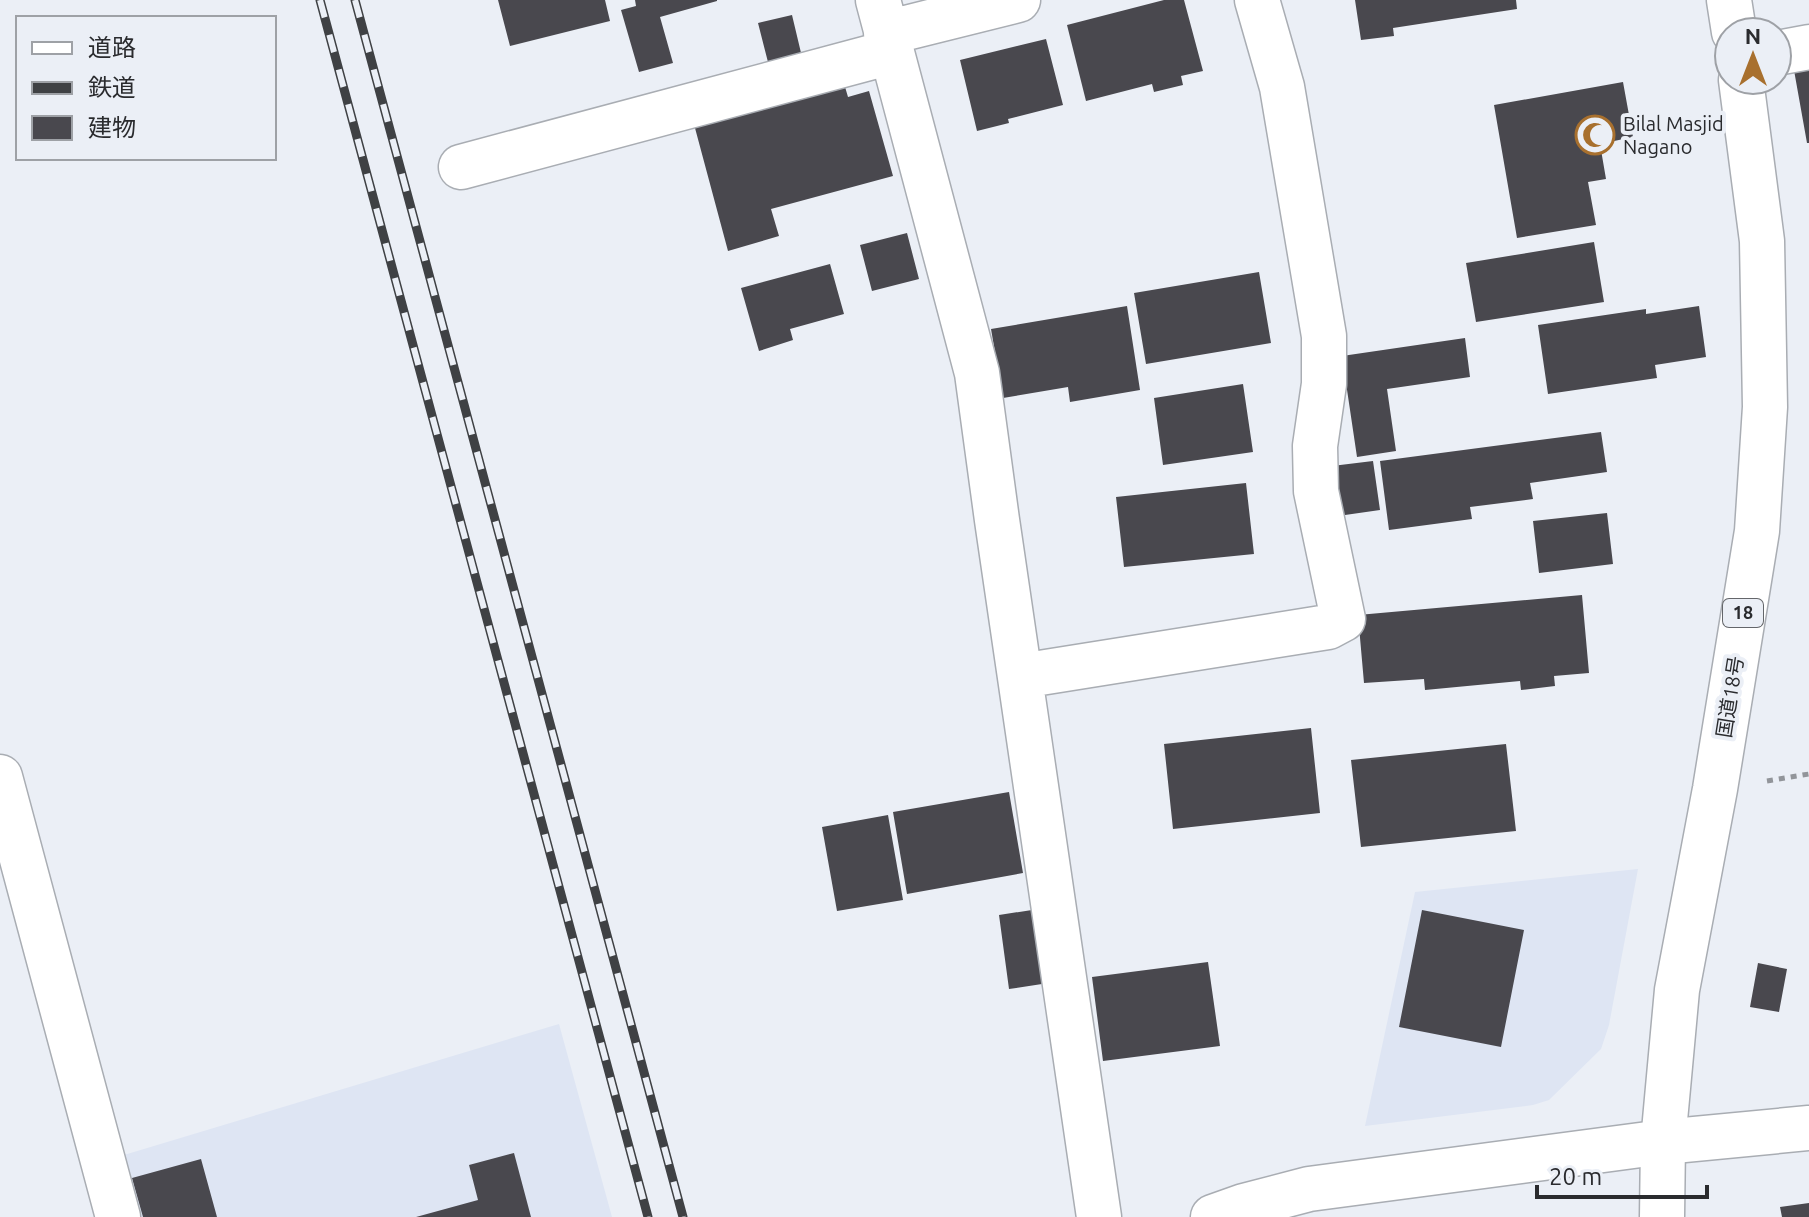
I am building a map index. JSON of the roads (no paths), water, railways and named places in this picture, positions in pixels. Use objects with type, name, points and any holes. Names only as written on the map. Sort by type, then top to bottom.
[{"type":"main road","points":[[461,167],[885,28],[1018,0]]},
{"type":"main road","points":[[1021,676],[1328,627],[1343,619],[1316,491],[1315,446],[1324,384],[1324,336],[1282,87],[1257,0]]},
{"type":"main road","points":[[885,28],[977,373],[1099,1217]]},
{"type":"main road","name":"国道18号","points":[[1662,1217],[1663,1142],[1677,990],[1715,789],[1758,515],[1765,407],[1762,241],[1743,96]]},
{"type":"main road","points":[[0,777],[118,1217]]},
{"type":"main road","points":[[1213,1217],[1309,1189],[1663,1142],[1809,1128]]},
{"type":"railway","points":[[320,0],[648,1217]]},
{"type":"railway","points":[[355,0],[683,1217]]},
{"type":"place","name":"Bilal Masjid Nagano","points":[[1595,135]]}]
